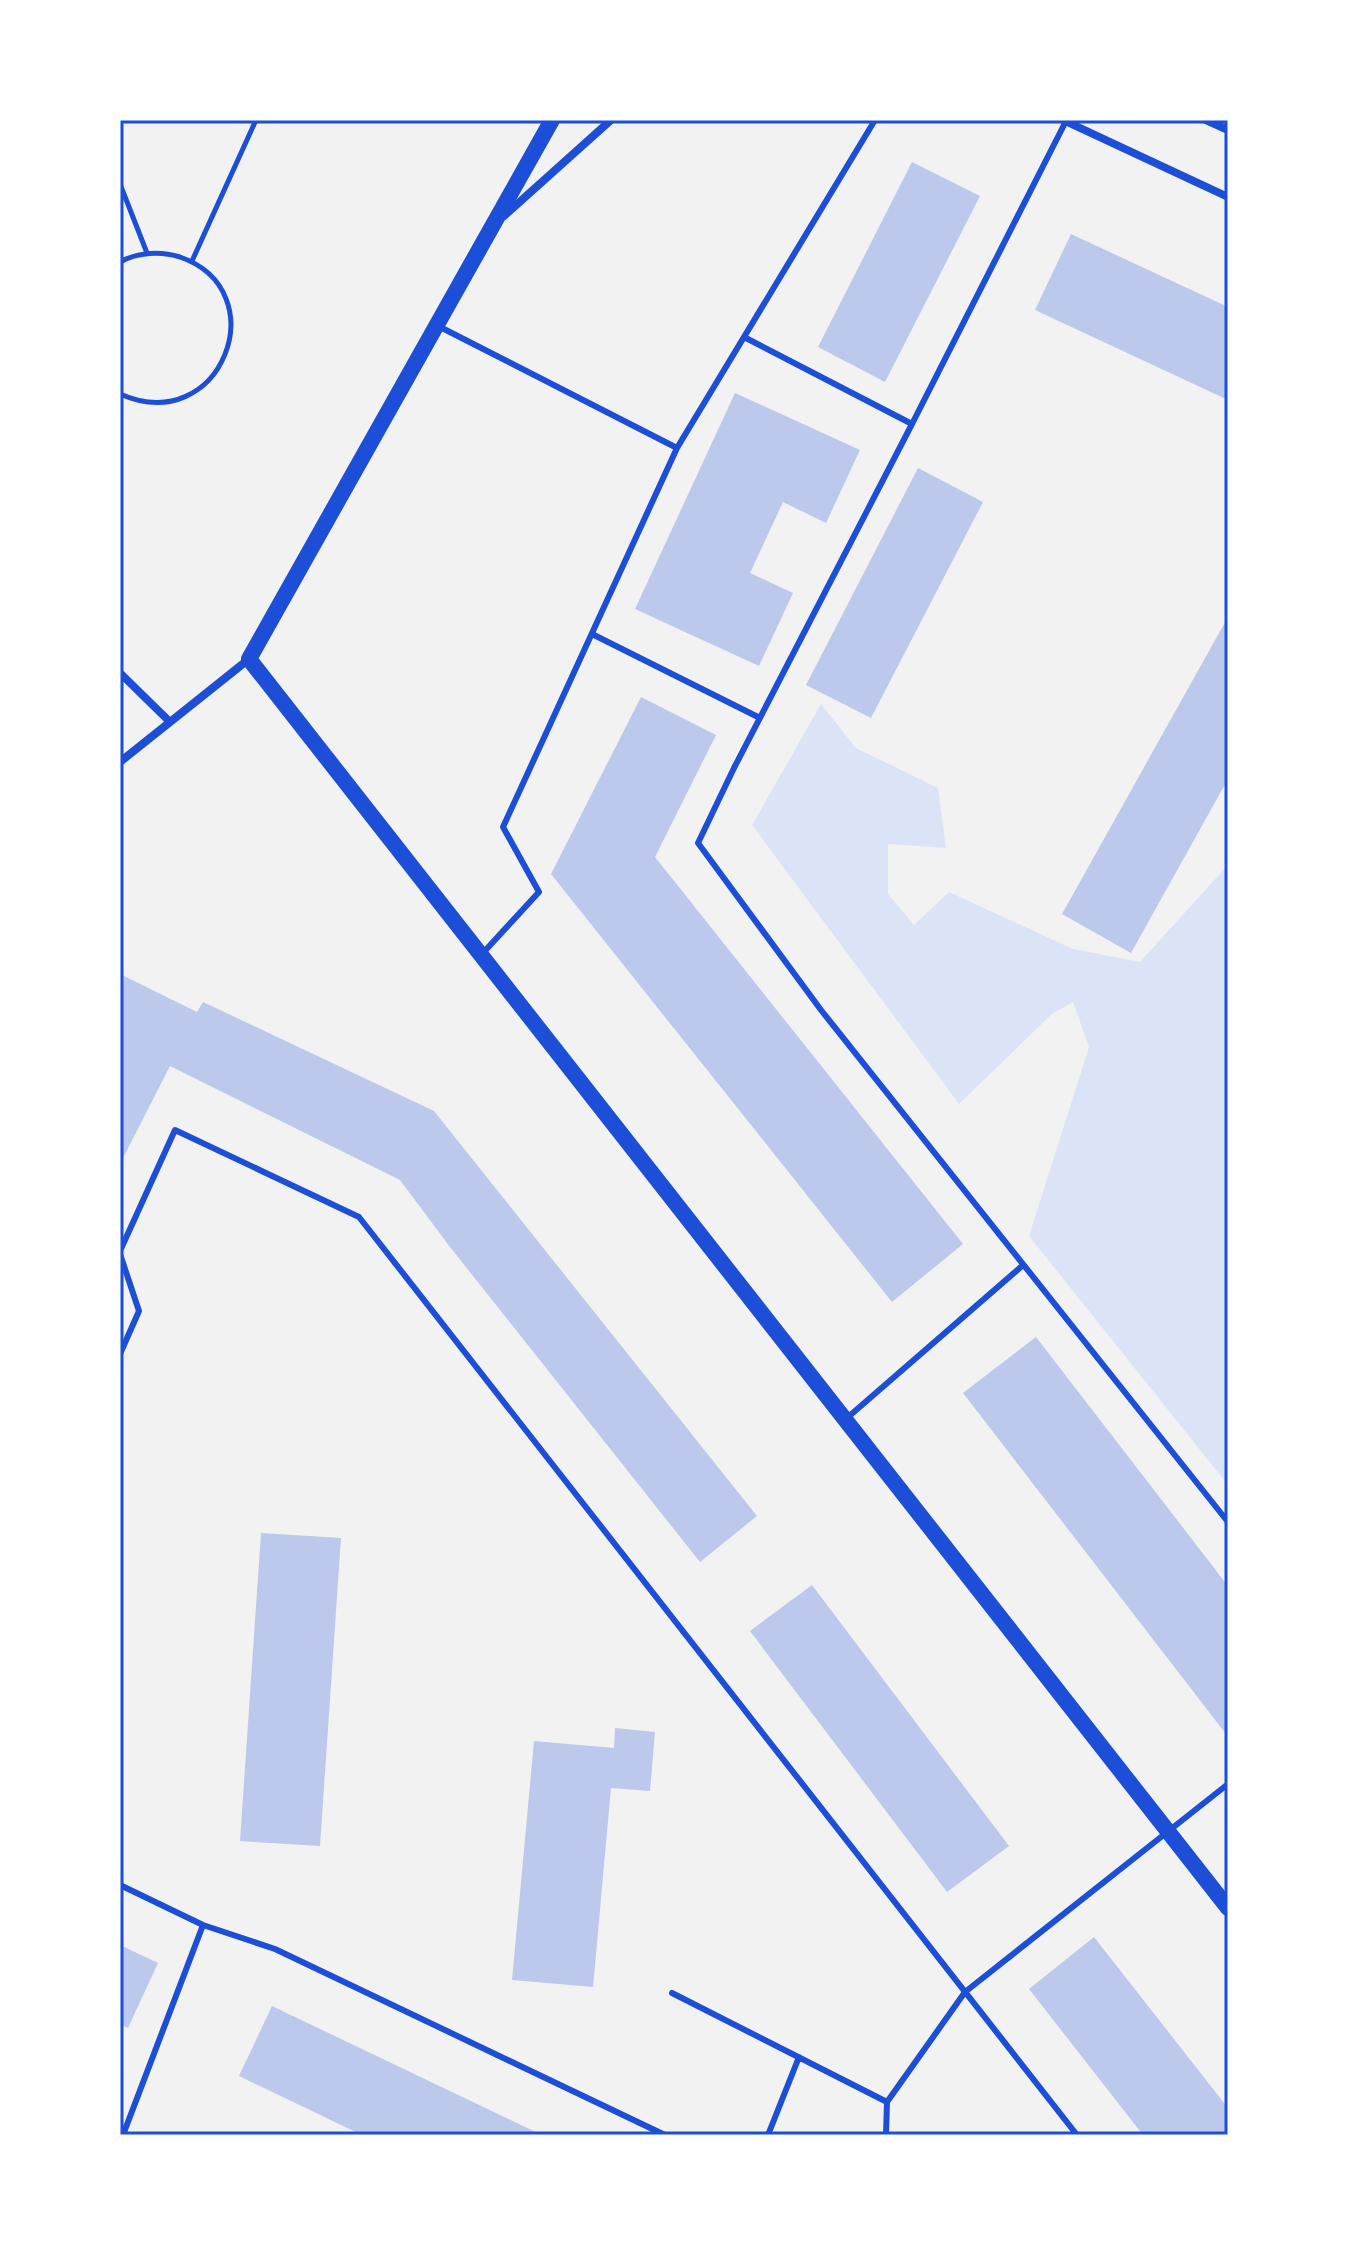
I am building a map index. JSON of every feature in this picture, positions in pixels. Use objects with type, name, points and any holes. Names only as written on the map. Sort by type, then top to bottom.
[{"type":"main road","points":[[552,120],[249,659],[1228,1908]]},
{"type":"street","points":[[492,227],[611,120]]},
{"type":"street","points":[[1206,120],[1228,130]]},
{"type":"street","points":[[1064,121],[1228,197]]},
{"type":"street","points":[[120,762],[249,659]]},
{"type":"street","points":[[120,673],[170,722]]},
{"type":"lane","points":[[481,955],[539,892],[503,827],[677,448],[875,120]]},
{"type":"lane","points":[[1064,121],[698,843],[821,1010],[1228,1522]]},
{"type":"lane","points":[[436,325],[677,448]]},
{"type":"lane","points":[[744,337],[912,424]]},
{"type":"lane","points":[[592,634],[760,718]]},
{"type":"lane","points":[[120,1354],[139,1311],[120,1253],[175,1130],[359,1217],[1077,2135]]},
{"type":"lane","points":[[845,1419],[1022,1266]]},
{"type":"lane","points":[[886,2135],[887,2102],[965,1992],[1228,1784]]},
{"type":"lane","points":[[120,1885],[203,1925],[275,1949],[665,2135]]},
{"type":"lane","points":[[123,2135],[203,1925]]},
{"type":"lane","points":[[672,1993],[887,2102]]},
{"type":"lane","points":[[768,2135],[799,2057]]},
{"type":"path","points":[[192,261],[256,120]]},
{"type":"path","points":[[120,184],[147,253]]},
{"type":"path","points":[[120,262],[147,253],[170,254],[192,261],[211,276],[224,295],[231,316],[231,337],[215,376],[199,390],[180,399],[159,403],[120,395]]},
{"type":"shaded area","points":[[821,704],[856,748],[938,788],[946,848],[888,844],[888,894],[914,925],[949,892],[1073,949],[1140,962],[1228,865],[1228,1485],[1029,1236],[1089,1047],[1073,1002],[1052,1014],[959,1104],[752,825]]},
{"type":"building","points":[[912,162],[980,196],[885,382],[818,347]]},
{"type":"building","points":[[1071,234],[1228,307],[1228,400],[1035,310]]},
{"type":"building","points":[[735,393],[860,450],[826,523],[783,502],[750,573],[793,593],[759,666],[635,609]]},
{"type":"building","points":[[918,468],[983,502],[871,718],[806,685]]},
{"type":"building","points":[[1228,617],[1228,779],[1131,953],[1062,914]]},
{"type":"building","points":[[641,697],[716,735],[655,857],[963,1244],[892,1302],[551,874]]},
{"type":"building","points":[[120,974],[197,1012],[203,1002],[434,1111],[757,1516],[700,1562],[400,1180],[170,1066],[120,1164]]},
{"type":"building","points":[[1036,1337],[1228,1586],[1226,1734],[963,1393]]},
{"type":"building","points":[[261,1533],[341,1538],[320,1846],[240,1841]]},
{"type":"building","points":[[812,1585],[1009,1846],[947,1892],[750,1631]]},
{"type":"building","points":[[615,1728],[655,1732],[650,1791],[611,1788],[593,1987],[512,1980],[534,1741],[614,1748]]},
{"type":"building","points":[[1094,1937],[1228,2108],[1228,2135],[1143,2135],[1029,1989]]},
{"type":"building","points":[[120,1945],[158,1963],[128,2028],[120,2024]]},
{"type":"building","points":[[272,2006],[542,2135],[362,2135],[239,2076]]}]
